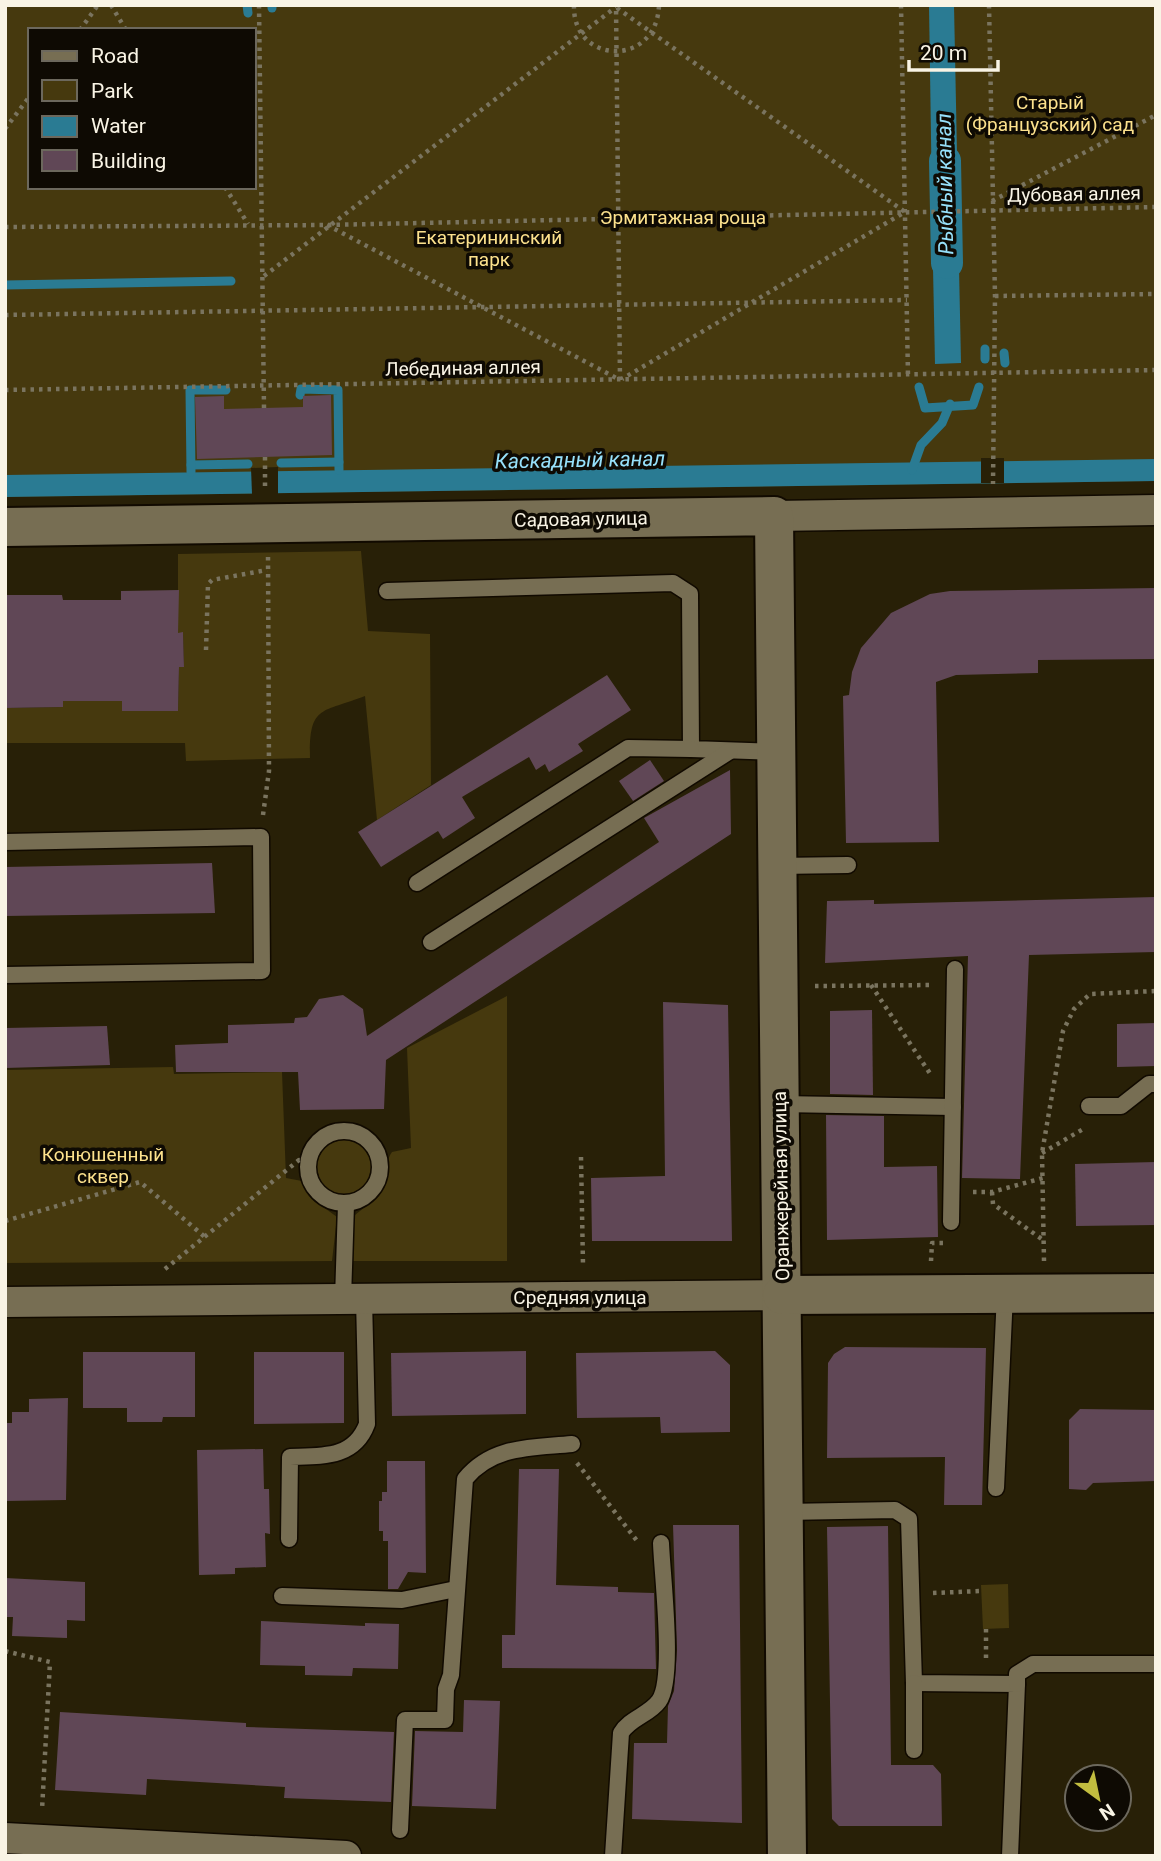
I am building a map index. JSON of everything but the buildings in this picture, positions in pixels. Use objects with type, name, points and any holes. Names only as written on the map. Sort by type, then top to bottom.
[{"type":"main road","name":"Садовая улица","points":[[5,527],[774,516]]},
{"type":"main road","name":"Оранжерейная улица","points":[[774,516],[787,1856]]},
{"type":"main road","name":"Средняя улица","points":[[782,1295],[1156,1293]]},
{"type":"street","name":"Садовая улица","points":[[774,516],[1156,510]]},
{"type":"street","name":"Средняя улица","points":[[5,1302],[782,1295]]},
{"type":"street","points":[[5,1838],[346,1856]]},
{"type":"lane","points":[[387,591],[673,583],[690,594],[691,749]]},
{"type":"lane","points":[[416,883],[628,748],[776,752]]},
{"type":"lane","points":[[431,942],[730,751]]},
{"type":"lane","points":[[5,842],[261,837],[262,971],[5,975]]},
{"type":"lane","points":[[777,866],[848,865]]},
{"type":"lane","points":[[951,1222],[955,977]]},
{"type":"lane","points":[[1090,1106],[1121,1105],[1149,1084],[1156,1084]]},
{"type":"lane","points":[[780,1104],[953,1107]]},
{"type":"lane","points":[[344,1130],[356,1132],[375,1148],[380,1160],[377,1184],[359,1201],[346,1204],[325,1199],[316,1192],[310,1182],[308,1160],[320,1139],[344,1130]]},
{"type":"lane","points":[[289,1539],[290,1457],[336,1455],[357,1442],[366,1424],[346,1204]]},
{"type":"lane","points":[[996,1488],[1005,1294]]},
{"type":"lane","points":[[400,1830],[405,1720],[445,1720],[446,1689],[451,1675],[465,1479],[482,1462],[507,1451],[568,1445]]},
{"type":"lane","points":[[785,1512],[895,1510],[909,1519],[914,1750]]},
{"type":"lane","points":[[613,1856],[621,1733],[626,1725],[658,1702],[667,1671],[661,1543]]},
{"type":"lane","points":[[282,1596],[402,1600],[456,1589]]},
{"type":"lane","points":[[1010,1856],[1017,1674],[1033,1664],[1156,1664]]},
{"type":"lane","points":[[914,1683],[1017,1684]]},
{"type":"path","points":[[81,28],[98,5]]},
{"type":"path","points":[[111,5],[125,28]]},
{"type":"path","points":[[259,5],[264,408]]},
{"type":"path","points":[[574,5],[582,34],[591,44],[617,52],[638,46],[653,31],[659,18],[659,5]]},
{"type":"path","points":[[901,5],[908,376]]},
{"type":"path","points":[[989,5],[995,296],[993,483]]},
{"type":"path","points":[[264,276],[327,225],[616,6]]},
{"type":"path","points":[[616,6],[905,212]]},
{"type":"path","points":[[616,6],[620,380]]},
{"type":"path","points":[[5,129],[28,99]]},
{"type":"path","points":[[992,201],[1156,115]]},
{"type":"path","points":[[226,189],[248,224]]},
{"type":"path","name":"Дубовая аллея","points":[[5,227],[327,225],[1156,207]]},
{"type":"path","points":[[620,380],[905,212]]},
{"type":"path","points":[[327,225],[620,380]]},
{"type":"path","points":[[995,296],[1156,294]]},
{"type":"path","points":[[5,316],[906,300]]},
{"type":"path","points":[[993,372],[1156,370]]},
{"type":"path","name":"Лебединая аллея","points":[[5,390],[908,376],[993,372]]},
{"type":"path","points":[[265,459],[265,495]]},
{"type":"path","points":[[261,837],[269,771],[266,546]]},
{"type":"path","points":[[206,650],[208,584],[212,580],[267,570]]},
{"type":"path","points":[[815,986],[871,985],[955,977]]},
{"type":"path","points":[[871,985],[953,1107]]},
{"type":"path","points":[[582,1157],[583,1265]]},
{"type":"path","points":[[165,1269],[299,1160],[308,1160]]},
{"type":"path","points":[[951,1192],[992,1192],[1043,1178]]},
{"type":"path","points":[[5,1221],[140,1182],[205,1237]]},
{"type":"path","points":[[992,1192],[993,1204],[1044,1240]]},
{"type":"path","points":[[568,1445],[662,1573]]},
{"type":"path","points":[[912,1594],[981,1591]]},
{"type":"path","points":[[986,1629],[986,1683]]},
{"type":"path","points":[[5,1651],[50,1662],[42,1811]]},
{"type":"green space","name":"Екатерининский парк","points":[[5,5],[1156,5],[1156,481],[5,497]]},
{"type":"green space","points":[[361,551],[368,631],[430,634],[431,785],[377,820],[365,696],[328,709],[315,720],[310,741],[310,758],[186,761],[185,743],[5,743],[5,708],[63,707],[63,701],[122,701],[123,711],[178,711],[179,667],[184,666],[183,633],[178,633],[178,554]]},
{"type":"green space","points":[[507,996],[507,1261],[352,1261],[354,1216],[378,1193],[392,1152],[411,1148],[407,1048]]},
{"type":"green space","name":"Конюшенный сквер","points":[[173,1067],[174,1074],[282,1072],[286,1178],[302,1181],[311,1198],[337,1217],[332,1261],[5,1263],[5,1070]]},
{"type":"green space","points":[[349,1140],[359,1144],[367,1152],[371,1167],[367,1182],[359,1190],[339,1194],[329,1190],[321,1182],[317,1162],[321,1152],[329,1144]]},
{"type":"green space","points":[[1008,1584],[1009,1628],[983,1629],[981,1585]]},
{"type":"water","points":[[929,5],[954,5],[958,203],[932,203]]},
{"type":"water","points":[[958,219],[961,363],[935,364],[932,220]]},
{"type":"water","points":[[1156,459],[1156,481],[5,497],[5,475]]},
{"type":"pier","points":[[981,458],[1004,458],[1004,483],[981,483]]},
{"type":"pier","points":[[278,467],[278,494],[252,494],[251,468]]},
{"type":"waterway","points":[[247,5],[248,13]]},
{"type":"waterway","name":"Рыбный канал","points":[[945,161],[947,263]]},
{"type":"waterway","points":[[5,285],[231,281]]},
{"type":"waterway","points":[[985,349],[985,359]]},
{"type":"waterway","points":[[1004,353],[1005,363]]},
{"type":"waterway","points":[[919,387],[925,408],[973,405],[979,387]]},
{"type":"waterway","points":[[300,395],[301,389],[338,390],[339,470]]},
{"type":"waterway","points":[[191,472],[190,390],[226,390]]},
{"type":"waterway","points":[[912,470],[921,445],[942,423],[950,404]]},
{"type":"waterway","points":[[281,463],[339,462]]},
{"type":"waterway","points":[[191,465],[248,464]]},
{"type":"park label","name":"Старый (Французский) сад","points":[[1050,113]]},
{"type":"park label","name":"Эрмитажная роща","points":[[683,217]]},
{"type":"water label","name":"Каскадный канал","points":[[580,460]]}]
